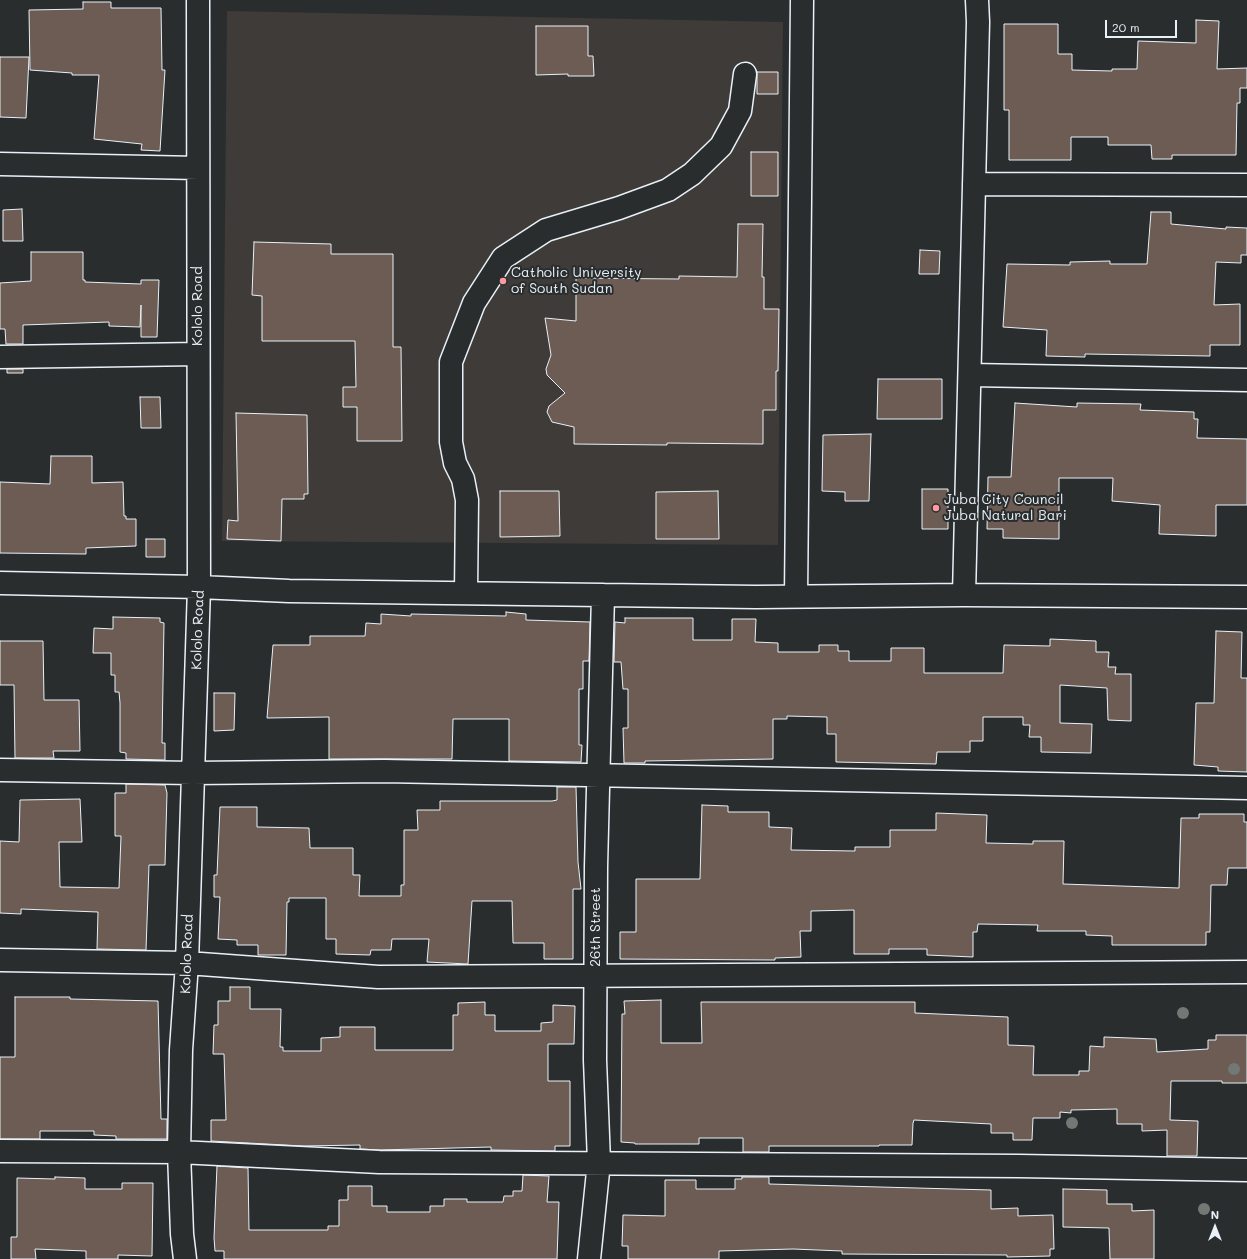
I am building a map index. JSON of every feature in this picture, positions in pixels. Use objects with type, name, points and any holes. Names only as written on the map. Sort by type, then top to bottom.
[{"type":"street","name":"Kololo Road","points":[[185,1259],[182,1234],[179,1152],[181,1050],[188,963],[199,587],[198,0]]},
{"type":"street","points":[[796,596],[802,0]]},
{"type":"street","points":[[964,595],[978,22],[977,0]]},
{"type":"street","points":[[466,593],[468,500],[463,480],[455,463],[451,442],[451,362],[474,304],[503,258],[546,230],[620,208],[668,190],[692,174],[721,146],[740,111],[745,74]]},
{"type":"street","points":[[0,164],[198,168]]},
{"type":"street","points":[[974,184],[1247,185]]},
{"type":"street","points":[[0,357],[198,354]]},
{"type":"street","points":[[970,375],[1247,380]]},
{"type":"street","points":[[0,583],[199,587],[288,591],[603,595],[1247,597]]},
{"type":"street","name":"26th Street","points":[[589,1259],[599,1162],[595,1060],[596,867],[603,595]]},
{"type":"street","points":[[0,770],[193,773],[384,771],[1247,788]]},
{"type":"street","points":[[0,960],[188,963],[378,977],[596,977],[1247,972]]},
{"type":"street","points":[[0,1151],[179,1152],[379,1162],[599,1162],[1247,1170]]},
{"type":"shaded area","name":"Catholic University of South Sudan","points":[[227,11],[783,22],[778,545],[222,541]]},
{"type":"building","points":[[83,2],[111,2],[111,8],[161,8],[162,70],[165,70],[160,151],[141,150],[142,144],[94,139],[99,75],[72,75],[72,73],[30,70],[29,10],[83,9]]},
{"type":"building","points":[[1196,20],[1219,21],[1217,69],[1247,68],[1247,88],[1240,88],[1240,103],[1237,103],[1236,155],[1172,155],[1172,159],[1152,159],[1151,145],[1108,145],[1108,137],[1071,137],[1071,160],[1009,160],[1009,110],[1004,110],[1004,24],[1058,24],[1058,54],[1072,54],[1072,70],[1112,71],[1112,69],[1137,69],[1138,41],[1196,43]]},
{"type":"building","points":[[536,26],[588,26],[588,56],[593,56],[594,76],[568,76],[568,74],[536,75]]},
{"type":"building","points":[[0,57],[29,57],[26,118],[0,117]]},
{"type":"building","points":[[757,72],[778,72],[778,94],[757,94]]},
{"type":"building","points":[[751,152],[778,152],[778,196],[751,196]]},
{"type":"building","points":[[22,209],[23,241],[3,241],[3,210]]},
{"type":"building","points":[[1151,212],[1171,212],[1171,224],[1226,229],[1226,227],[1247,228],[1247,255],[1241,255],[1241,263],[1216,262],[1214,305],[1240,304],[1240,345],[1210,345],[1210,356],[1085,354],[1085,357],[1046,356],[1047,330],[1003,327],[1007,264],[1070,265],[1070,262],[1110,261],[1110,264],[1147,264]]},
{"type":"building","points":[[738,224],[763,224],[762,277],[764,277],[764,309],[779,309],[776,410],[763,410],[763,444],[574,444],[574,427],[552,422],[547,412],[549,406],[565,393],[547,375],[546,369],[551,355],[545,318],[576,321],[576,278],[679,279],[679,276],[737,277]]},
{"type":"building","points":[[254,242],[331,244],[331,254],[393,254],[393,347],[401,347],[402,441],[357,441],[357,407],[343,407],[343,387],[356,387],[355,341],[262,341],[262,296],[252,295]]},
{"type":"building","points":[[920,250],[940,251],[939,274],[919,274]]},
{"type":"building","points":[[31,252],[83,252],[83,280],[85,280],[85,282],[141,284],[141,280],[159,280],[157,337],[141,337],[141,305],[140,327],[109,326],[109,322],[23,325],[23,344],[6,344],[5,329],[0,329],[0,283],[31,281]]},
{"type":"building","points":[[7,369],[23,369],[23,373],[7,373]]},
{"type":"building","points":[[878,379],[942,379],[942,419],[877,419]]},
{"type":"building","points":[[140,397],[160,397],[161,428],[141,428]]},
{"type":"building","points":[[1015,403],[1077,407],[1077,403],[1141,404],[1140,410],[1194,412],[1194,419],[1198,419],[1197,438],[1247,439],[1247,505],[1216,505],[1216,536],[1159,534],[1160,505],[1112,501],[1113,478],[1059,478],[1059,539],[1003,538],[1003,529],[987,529],[988,477],[1011,477]]},
{"type":"building","points":[[236,413],[307,415],[308,494],[304,494],[304,499],[282,499],[281,541],[227,539],[228,520],[238,521]]},
{"type":"building","points":[[871,434],[869,501],[845,501],[845,492],[822,491],[823,435]]},
{"type":"building","points":[[51,456],[92,456],[92,483],[123,482],[124,516],[126,516],[126,519],[136,519],[136,546],[86,548],[86,554],[0,553],[0,482],[50,484]]},
{"type":"building","points":[[922,489],[948,489],[948,529],[922,529]]},
{"type":"building","points":[[500,491],[559,491],[560,536],[500,537]]},
{"type":"building","points":[[718,491],[719,539],[656,539],[656,492]]},
{"type":"building","points":[[146,539],[165,539],[165,557],[146,557]]},
{"type":"building","points":[[506,612],[526,614],[526,620],[590,622],[589,661],[583,661],[583,689],[579,689],[579,745],[582,745],[581,762],[509,761],[509,719],[453,719],[452,759],[329,759],[329,717],[267,718],[273,645],[310,645],[310,636],[365,636],[366,623],[381,624],[381,614],[411,616],[411,614],[506,616]]},
{"type":"building","points":[[113,617],[160,618],[160,622],[164,623],[162,743],[165,743],[165,760],[126,759],[126,753],[120,752],[119,692],[115,692],[115,675],[111,675],[111,653],[93,653],[94,628],[113,629]]},
{"type":"building","points":[[625,618],[693,618],[693,640],[732,640],[732,619],[756,619],[755,642],[778,643],[778,652],[819,652],[819,645],[838,645],[838,651],[849,651],[849,661],[891,661],[891,648],[924,648],[924,673],[1003,673],[1004,645],[1050,646],[1050,639],[1096,641],[1096,652],[1109,652],[1108,667],[1116,667],[1115,674],[1131,674],[1131,721],[1108,720],[1107,688],[1060,685],[1060,723],[1092,724],[1091,753],[1041,752],[1041,737],[1029,737],[1030,725],[1023,725],[1023,717],[983,717],[983,741],[970,741],[970,752],[937,752],[936,764],[836,762],[836,734],[827,734],[827,717],[787,716],[787,719],[773,719],[773,759],[645,761],[645,763],[624,763],[623,728],[628,728],[628,689],[623,689],[621,662],[614,662],[615,622],[625,623]]},
{"type":"building","points":[[1216,631],[1242,632],[1241,678],[1247,678],[1247,772],[1218,771],[1218,767],[1194,765],[1196,703],[1214,703]]},
{"type":"building","points":[[0,641],[43,641],[44,700],[79,700],[80,751],[53,751],[54,758],[15,758],[14,685],[0,685]]},
{"type":"building","points":[[214,693],[235,693],[234,730],[214,731]]},
{"type":"building","points":[[126,784],[165,785],[167,793],[165,865],[149,865],[146,950],[97,949],[98,912],[21,909],[21,914],[0,913],[0,841],[19,842],[20,800],[80,799],[82,842],[59,842],[60,887],[119,888],[121,836],[115,836],[115,793],[126,793]]},
{"type":"building","points":[[557,787],[576,787],[578,862],[581,889],[573,889],[573,959],[544,959],[544,943],[513,943],[512,901],[472,901],[468,964],[427,962],[429,939],[392,939],[391,950],[371,950],[370,955],[336,954],[336,939],[326,939],[326,898],[289,898],[289,902],[287,902],[286,955],[258,955],[258,945],[237,945],[237,940],[218,939],[220,897],[214,897],[214,875],[217,875],[220,807],[257,807],[257,827],[309,828],[310,848],[353,848],[353,875],[360,875],[359,896],[401,896],[401,885],[404,885],[404,830],[418,830],[417,810],[440,810],[440,801],[552,801],[557,800]]},
{"type":"building","points":[[702,805],[728,806],[728,812],[769,812],[769,827],[792,828],[791,850],[855,851],[855,847],[890,847],[890,830],[936,830],[936,813],[987,815],[986,843],[1033,844],[1033,841],[1064,841],[1063,884],[1179,888],[1181,818],[1199,818],[1199,814],[1244,814],[1244,822],[1247,822],[1247,868],[1228,868],[1227,885],[1211,885],[1210,932],[1206,932],[1206,945],[1112,945],[1112,936],[1086,935],[1086,931],[1037,931],[1038,925],[978,924],[977,932],[973,932],[973,957],[927,955],[927,949],[889,949],[889,954],[854,954],[854,910],[811,911],[811,931],[800,931],[801,957],[775,958],[775,960],[620,959],[620,932],[636,932],[636,879],[700,879]]},
{"type":"building","points":[[230,987],[250,987],[250,1009],[281,1009],[280,1047],[283,1047],[283,1051],[321,1051],[321,1038],[340,1037],[340,1027],[375,1027],[375,1050],[453,1050],[453,1015],[458,1015],[458,1003],[485,1002],[485,1015],[495,1015],[495,1031],[541,1031],[541,1023],[553,1022],[553,1005],[575,1006],[574,1044],[548,1044],[548,1081],[570,1081],[570,1146],[555,1146],[555,1151],[491,1150],[491,1147],[379,1150],[360,1149],[360,1145],[303,1146],[211,1141],[211,1120],[226,1120],[224,1054],[213,1054],[214,1025],[218,1025],[218,1001],[230,1001]]},
{"type":"building","points":[[15,997],[70,997],[70,999],[158,1001],[161,1119],[167,1119],[167,1139],[116,1139],[116,1136],[94,1135],[94,1131],[40,1131],[40,1139],[0,1139],[0,1057],[15,1057]]},
{"type":"building","points":[[661,1000],[661,1043],[702,1043],[701,1002],[915,1002],[915,1013],[1008,1017],[1008,1045],[1034,1046],[1033,1075],[1079,1075],[1079,1071],[1089,1071],[1090,1046],[1104,1047],[1104,1037],[1156,1039],[1157,1052],[1208,1049],[1208,1040],[1216,1040],[1216,1035],[1247,1035],[1247,1083],[1222,1083],[1222,1081],[1171,1081],[1170,1120],[1198,1121],[1197,1156],[1167,1156],[1167,1130],[1142,1131],[1142,1124],[1117,1124],[1117,1109],[1071,1110],[1071,1113],[1060,1112],[1060,1118],[1033,1118],[1032,1140],[1013,1140],[1013,1133],[991,1133],[991,1124],[914,1120],[912,1145],[769,1146],[769,1152],[743,1152],[743,1138],[699,1138],[699,1144],[635,1144],[621,1142],[622,1014],[625,1014],[624,1001]]},
{"type":"building","points":[[217,1166],[248,1168],[249,1230],[328,1230],[328,1226],[339,1226],[339,1200],[348,1200],[348,1186],[372,1186],[372,1206],[387,1206],[387,1212],[430,1212],[430,1206],[444,1206],[444,1199],[467,1199],[467,1202],[503,1202],[504,1196],[513,1196],[513,1191],[522,1191],[523,1175],[549,1176],[547,1202],[559,1202],[557,1259],[224,1259],[224,1251],[215,1251],[214,1238]]},
{"type":"building","points":[[55,1177],[85,1178],[85,1189],[122,1189],[122,1183],[153,1183],[152,1256],[118,1255],[118,1259],[86,1259],[86,1251],[35,1249],[36,1259],[11,1259],[11,1237],[17,1237],[17,1178],[55,1179]]},
{"type":"building","points":[[742,1177],[769,1177],[769,1184],[991,1190],[991,1209],[1018,1208],[1018,1216],[1053,1215],[1054,1249],[1050,1249],[1050,1256],[1007,1257],[1007,1255],[842,1254],[842,1251],[793,1249],[719,1251],[719,1259],[628,1259],[628,1246],[622,1246],[623,1215],[665,1216],[665,1180],[696,1180],[696,1189],[735,1189],[735,1179],[742,1179]]},
{"type":"building","points":[[1063,1189],[1107,1190],[1107,1204],[1132,1204],[1132,1211],[1154,1210],[1154,1259],[1110,1259],[1109,1228],[1063,1227]]},
{"type":"place","name":"Catholic University of South Sudan","points":[[503,281]]},
{"type":"place","name":"Juba City Council Juba Natural Bari","points":[[936,508]]}]
